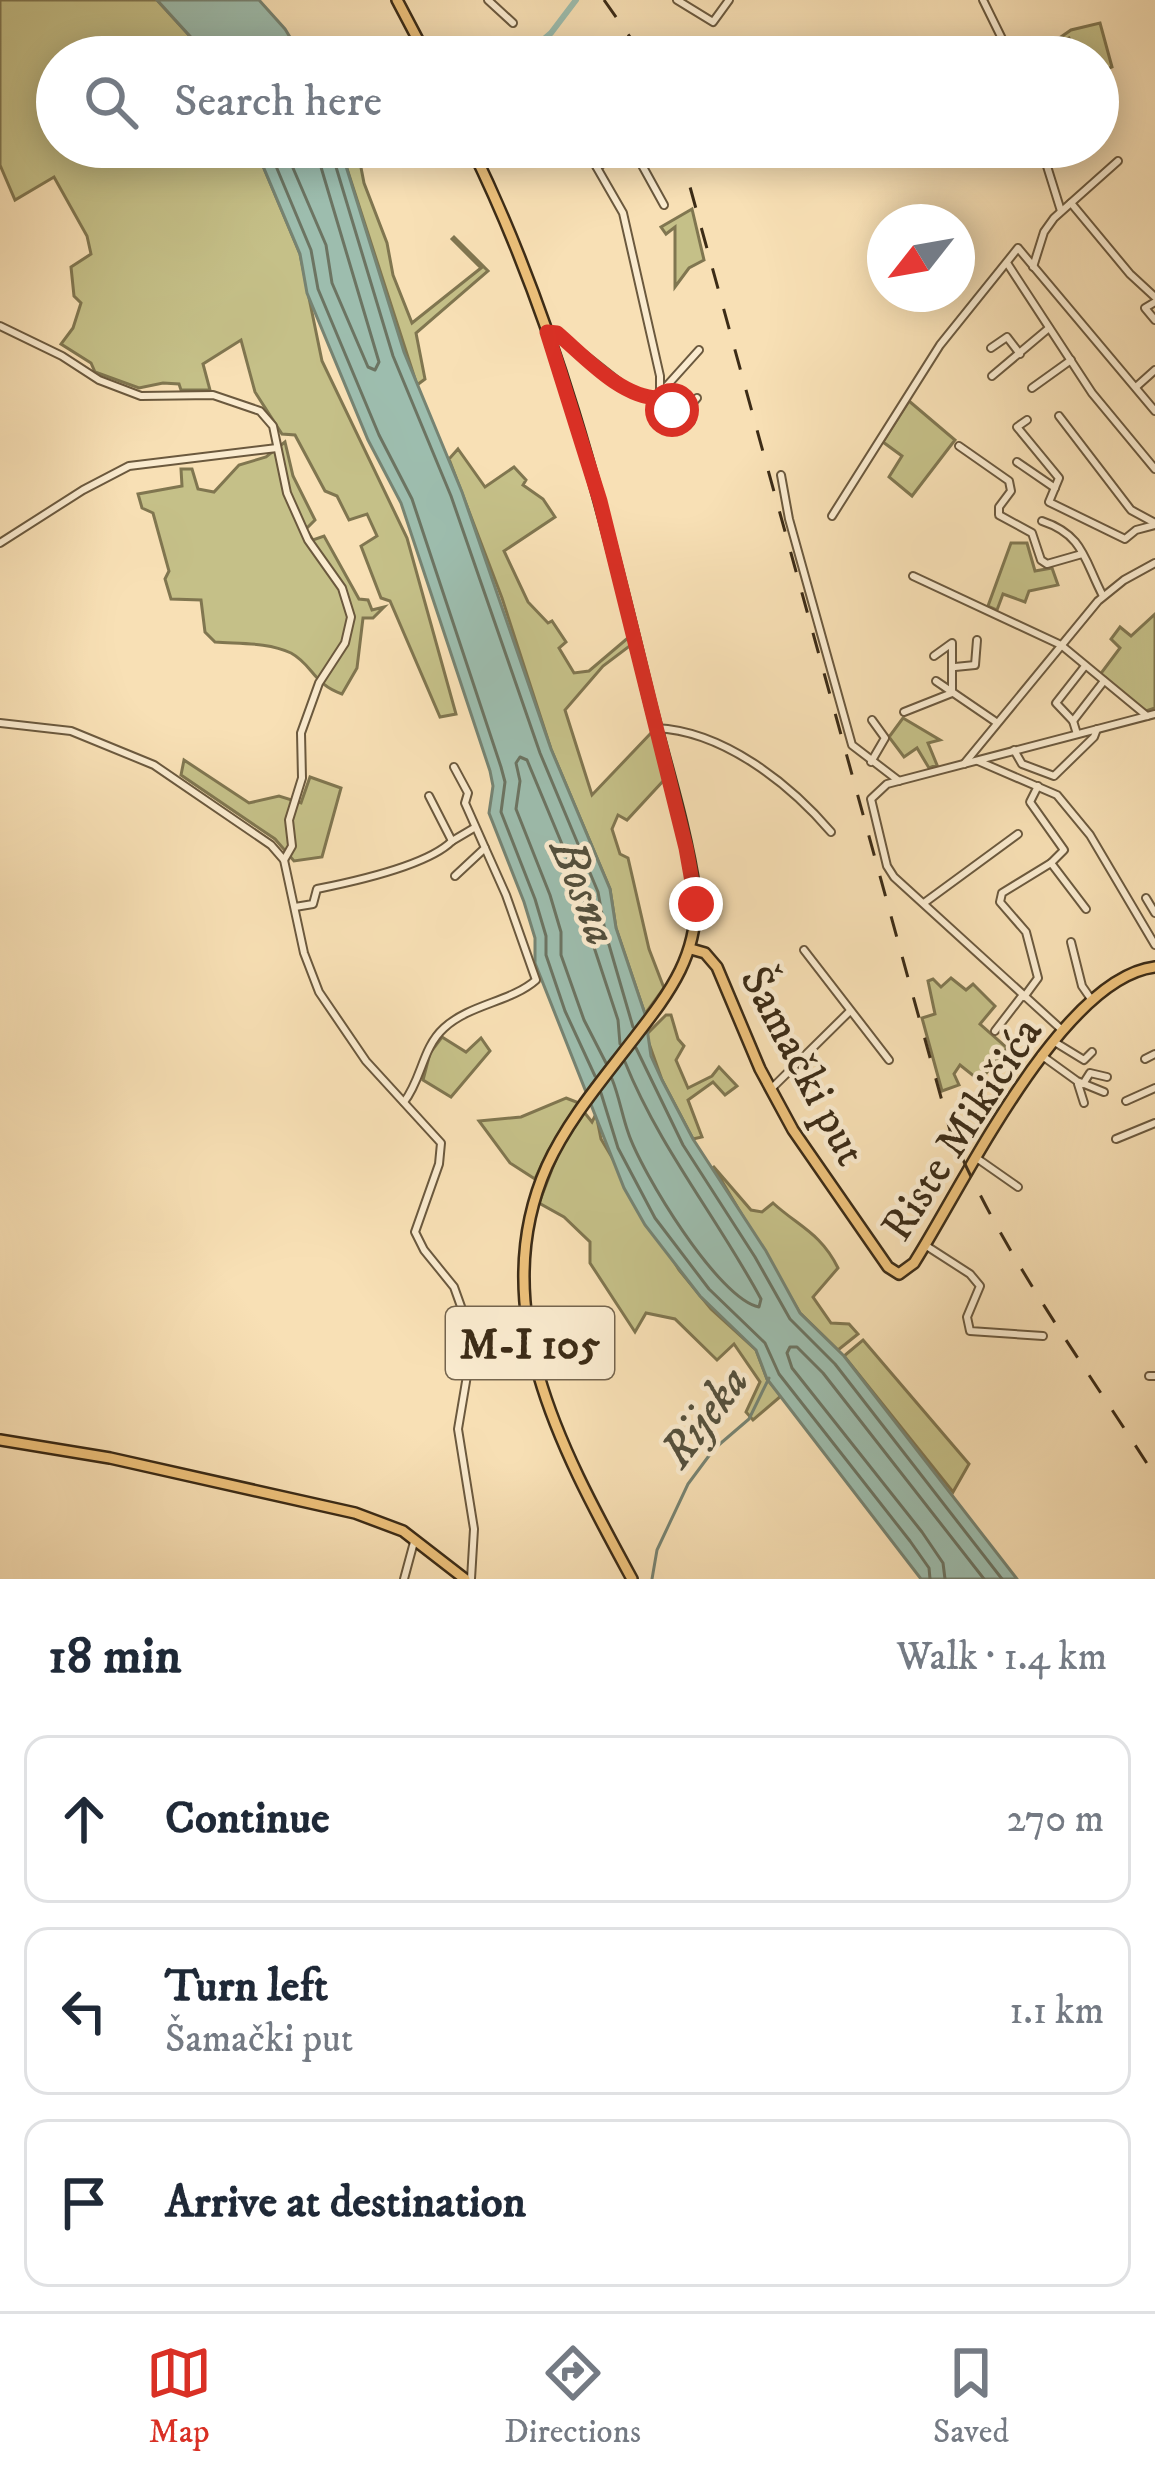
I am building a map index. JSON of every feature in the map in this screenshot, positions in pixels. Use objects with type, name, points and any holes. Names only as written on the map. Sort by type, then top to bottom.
[{"type":"main road","points":[[397,0],[416,36]]},
{"type":"main road","name":"Šamački put","points":[[480,168],[547,332],[600,501],[694,884],[691,949],[708,959],[802,1146],[882,1258]]},
{"type":"main road","name":"M-I 105","points":[[632,1579],[539,1384],[527,1326],[526,1257],[535,1202],[556,1148],[670,992],[691,949]]},
{"type":"main road","points":[[682,971],[708,959]]},
{"type":"main road","name":"Riste Mikičića","points":[[882,1258],[893,1273],[903,1273],[926,1245],[1041,1055],[1091,999],[1124,975],[1155,967]]},
{"type":"main road","points":[[0,1440],[110,1458],[388,1523],[468,1579]]},
{"type":"street","points":[[488,0],[513,23]]},
{"type":"street","points":[[681,1],[710,22],[729,0]]},
{"type":"street","points":[[983,0],[1001,36]]},
{"type":"street","points":[[598,168],[623,213],[661,396],[691,421],[687,409],[697,398]]},
{"type":"street","points":[[643,168],[664,205]]},
{"type":"street","points":[[1048,168],[1061,211]]},
{"type":"street","points":[[1033,267],[1044,232],[1110,168]]},
{"type":"street","points":[[1071,203],[1155,300],[1145,308],[1155,320]]},
{"type":"street","points":[[832,515],[940,345],[1018,248],[1155,411]]},
{"type":"street","points":[[1006,262],[1105,410],[1155,469]]},
{"type":"street","points":[[0,326],[99,380],[147,398],[196,393],[260,412],[273,426],[287,493],[308,540],[346,596],[351,617],[345,643],[319,683],[301,733],[302,778],[289,820],[292,846],[284,860]]},
{"type":"street","points":[[992,376],[1049,328]]},
{"type":"street","points":[[547,332],[557,333],[647,398],[661,396],[699,350]]},
{"type":"street","points":[[991,349],[1007,337],[1020,354]]},
{"type":"street","points":[[1032,388],[1071,360]]},
{"type":"street","points":[[1136,387],[1155,370]]},
{"type":"street","points":[[1059,416],[1131,510],[1155,524]]},
{"type":"street","points":[[1027,420],[1017,427],[1059,478],[1049,502],[1124,539],[1155,524]]},
{"type":"street","points":[[959,446],[1009,481],[1011,490],[999,514],[1032,533],[1041,560],[1048,564],[1082,554]]},
{"type":"street","points":[[0,543],[130,466],[277,448]]},
{"type":"street","points":[[1016,462],[1055,488]]},
{"type":"street","points":[[781,475],[852,745],[899,781]]},
{"type":"street","points":[[1042,521],[1067,531],[1103,596]]},
{"type":"street","points":[[964,764],[1103,596],[1155,563]]},
{"type":"street","points":[[913,576],[1061,645],[1151,715]]},
{"type":"street","points":[[955,667],[975,665],[977,640]]},
{"type":"street","points":[[934,656],[951,642],[952,693]]},
{"type":"street","points":[[1077,734],[1073,721],[1055,704],[1085,666]]},
{"type":"street","points":[[936,680],[996,722]]},
{"type":"street","points":[[1073,721],[1104,681]]},
{"type":"street","points":[[904,712],[952,693]]},
{"type":"street","points":[[1062,1030],[890,872],[870,804],[876,791],[899,781],[1151,715]]},
{"type":"street","points":[[871,762],[885,738],[872,720]]},
{"type":"street","points":[[0,723],[71,731],[154,766],[248,828],[284,860],[304,953],[319,992],[366,1061],[433,1132],[442,1151],[415,1232],[454,1287],[473,1340],[458,1429],[474,1529],[468,1579]]},
{"type":"street","points":[[656,728],[701,738],[770,775],[806,803],[831,832]]},
{"type":"street","points":[[1014,750],[1022,764],[1054,776],[1097,729]]},
{"type":"street","points":[[977,761],[1057,795],[1090,835],[1155,945]]},
{"type":"street","points":[[404,1102],[417,1085],[425,1054],[443,1028],[536,980],[506,895],[474,829],[464,800],[468,793],[454,767]]},
{"type":"street","points":[[995,1031],[1038,978],[1026,932],[999,898],[1064,850],[1030,802],[1038,786]]},
{"type":"street","points":[[428,796],[452,842]]},
{"type":"street","points":[[296,907],[316,902],[317,889],[356,884],[437,854],[474,829]]},
{"type":"street","points":[[924,903],[1018,834]]},
{"type":"street","points":[[455,876],[484,848]]},
{"type":"street","points":[[1051,863],[1086,909]]},
{"type":"street","points":[[1147,898],[1155,913]]},
{"type":"street","points":[[1071,942],[1082,986],[1091,999]]},
{"type":"street","points":[[804,950],[889,1060]]},
{"type":"street","points":[[771,1089],[850,1011]]},
{"type":"street","points":[[1053,1041],[1084,1060],[1092,1052]]},
{"type":"street","points":[[1145,1059],[1155,1054]]},
{"type":"street","points":[[1041,1055],[1080,1083],[1104,1092]]},
{"type":"street","points":[[1080,1083],[1090,1073],[1107,1077]]},
{"type":"street","points":[[1080,1083],[1084,1103]]},
{"type":"street","points":[[1126,1101],[1155,1088]]},
{"type":"street","points":[[1116,1139],[1155,1123]]},
{"type":"street","points":[[978,1160],[1018,1187]]},
{"type":"street","points":[[926,1245],[980,1286],[967,1317],[970,1331],[1043,1336]]},
{"type":"street","points":[[404,1579],[415,1539]]},
{"type":"shaded area","points":[[0,0],[157,0],[190,36],[36,36],[36,168],[264,168],[300,254],[322,361],[407,538],[456,714],[440,717],[390,601],[381,598],[361,546],[377,536],[367,514],[349,520],[337,496],[325,491],[295,435],[282,434],[255,392],[241,340],[203,364],[210,390],[181,390],[179,384],[163,383],[139,388],[95,372],[91,363],[61,344],[73,328],[81,303],[74,296],[71,267],[91,254],[87,236],[54,177],[15,200],[0,165]]},
{"type":"shaded area","points":[[1100,23],[1104,36],[1062,36]]},
{"type":"shaded area","points":[[347,168],[361,168],[412,323],[481,268],[454,237],[488,271],[416,333],[425,379],[417,385]]},
{"type":"shaded area","points":[[692,209],[704,260],[689,268],[675,287],[675,227],[666,234],[661,227]]},
{"type":"shaded area","points":[[909,401],[955,440],[912,496],[889,477],[902,456],[883,442]]},
{"type":"shaded area","points":[[285,442],[293,476],[315,520],[306,529],[313,540],[324,536],[359,599],[368,600],[372,610],[384,607],[373,618],[363,618],[357,668],[342,694],[282,649],[215,642],[205,632],[201,600],[171,599],[165,579],[169,571],[153,513],[142,508],[138,494],[182,486],[181,469],[192,469],[198,489],[214,492],[239,465],[266,457]]},
{"type":"shaded area","points":[[458,449],[485,487],[514,467],[526,480],[523,485],[543,499],[555,517],[504,551],[528,602],[548,623],[552,621],[566,642],[559,648],[574,673],[589,671],[629,637],[631,645],[603,666],[565,710],[592,795],[652,732],[664,780],[627,820],[618,815],[612,829],[620,854],[628,858],[649,949],[664,988],[645,1014],[616,928],[610,889],[551,749],[502,598],[449,459]]},
{"type":"shaded area","points":[[1011,543],[1027,543],[1035,571],[1052,568],[1058,585],[1029,591],[1025,602],[1003,594],[997,610],[988,606]]},
{"type":"shaded area","points":[[1155,614],[1155,708],[1146,711],[1099,676],[1120,648],[1111,639],[1120,627],[1131,636]]},
{"type":"shaded area","points":[[903,718],[940,740],[928,743],[937,765],[929,768],[917,748],[904,757],[889,737]]},
{"type":"shaded area","points":[[184,760],[249,803],[279,796],[301,803],[310,777],[341,788],[322,857],[294,861],[275,839],[181,775]]},
{"type":"shaded area","points":[[951,978],[966,990],[973,984],[995,1006],[980,1024],[1007,1048],[980,1081],[960,1065],[954,1074],[959,1085],[942,1091],[922,1018],[935,1014],[928,981],[933,979],[941,987]]},
{"type":"shaded area","points":[[671,1015],[684,1046],[676,1060],[688,1088],[719,1067],[737,1086],[725,1095],[713,1082],[688,1100],[702,1137],[693,1139],[662,1080],[646,1035]]},
{"type":"shaded area","points":[[442,1037],[466,1052],[481,1038],[490,1051],[451,1097],[423,1080],[430,1053]]},
{"type":"shaded area","points":[[566,1098],[579,1103],[535,1179],[510,1163],[479,1121],[521,1117]]},
{"type":"shaded area","points":[[584,1112],[592,1122],[596,1114],[601,1139],[679,1270],[711,1309],[756,1350],[767,1379],[781,1396],[753,1420],[746,1412],[760,1382],[734,1344],[717,1360],[675,1319],[646,1313],[635,1332],[590,1263],[590,1242],[564,1217],[539,1203],[559,1151]]},
{"type":"shaded area","points":[[713,1166],[751,1210],[762,1212],[773,1203],[817,1238],[831,1256],[838,1268],[813,1297],[831,1323],[849,1324],[858,1334],[838,1350],[800,1313]]},
{"type":"shaded area","points":[[863,1340],[969,1464],[953,1492],[844,1356]]},
{"type":"water","points":[[157,0],[259,0],[289,36],[190,36]]},
{"type":"water","name":"Bosna","points":[[264,168],[347,168],[404,352],[462,492],[551,749],[610,889],[616,928],[662,1080],[800,1313],[844,1356],[1017,1579],[921,1579],[767,1379],[756,1350],[700,1296],[645,1225],[624,1188],[535,963],[535,938],[524,902],[489,813],[490,771],[401,503],[368,440],[307,293],[300,254]]},
{"type":"waterway","points":[[548,36],[576,0]]},
{"type":"waterway","name":"Rijeka","points":[[652,1579],[657,1550],[688,1484],[714,1449],[749,1419],[769,1378]]},
{"type":"railway","points":[[604,0],[629,36]]},
{"type":"railway","points":[[685,168],[950,1130],[1019,1264],[1155,1476]]},
{"type":"route","points":[[672,410],[660,398],[647,398],[626,387],[557,333],[547,332],[600,501],[696,904]]}]
